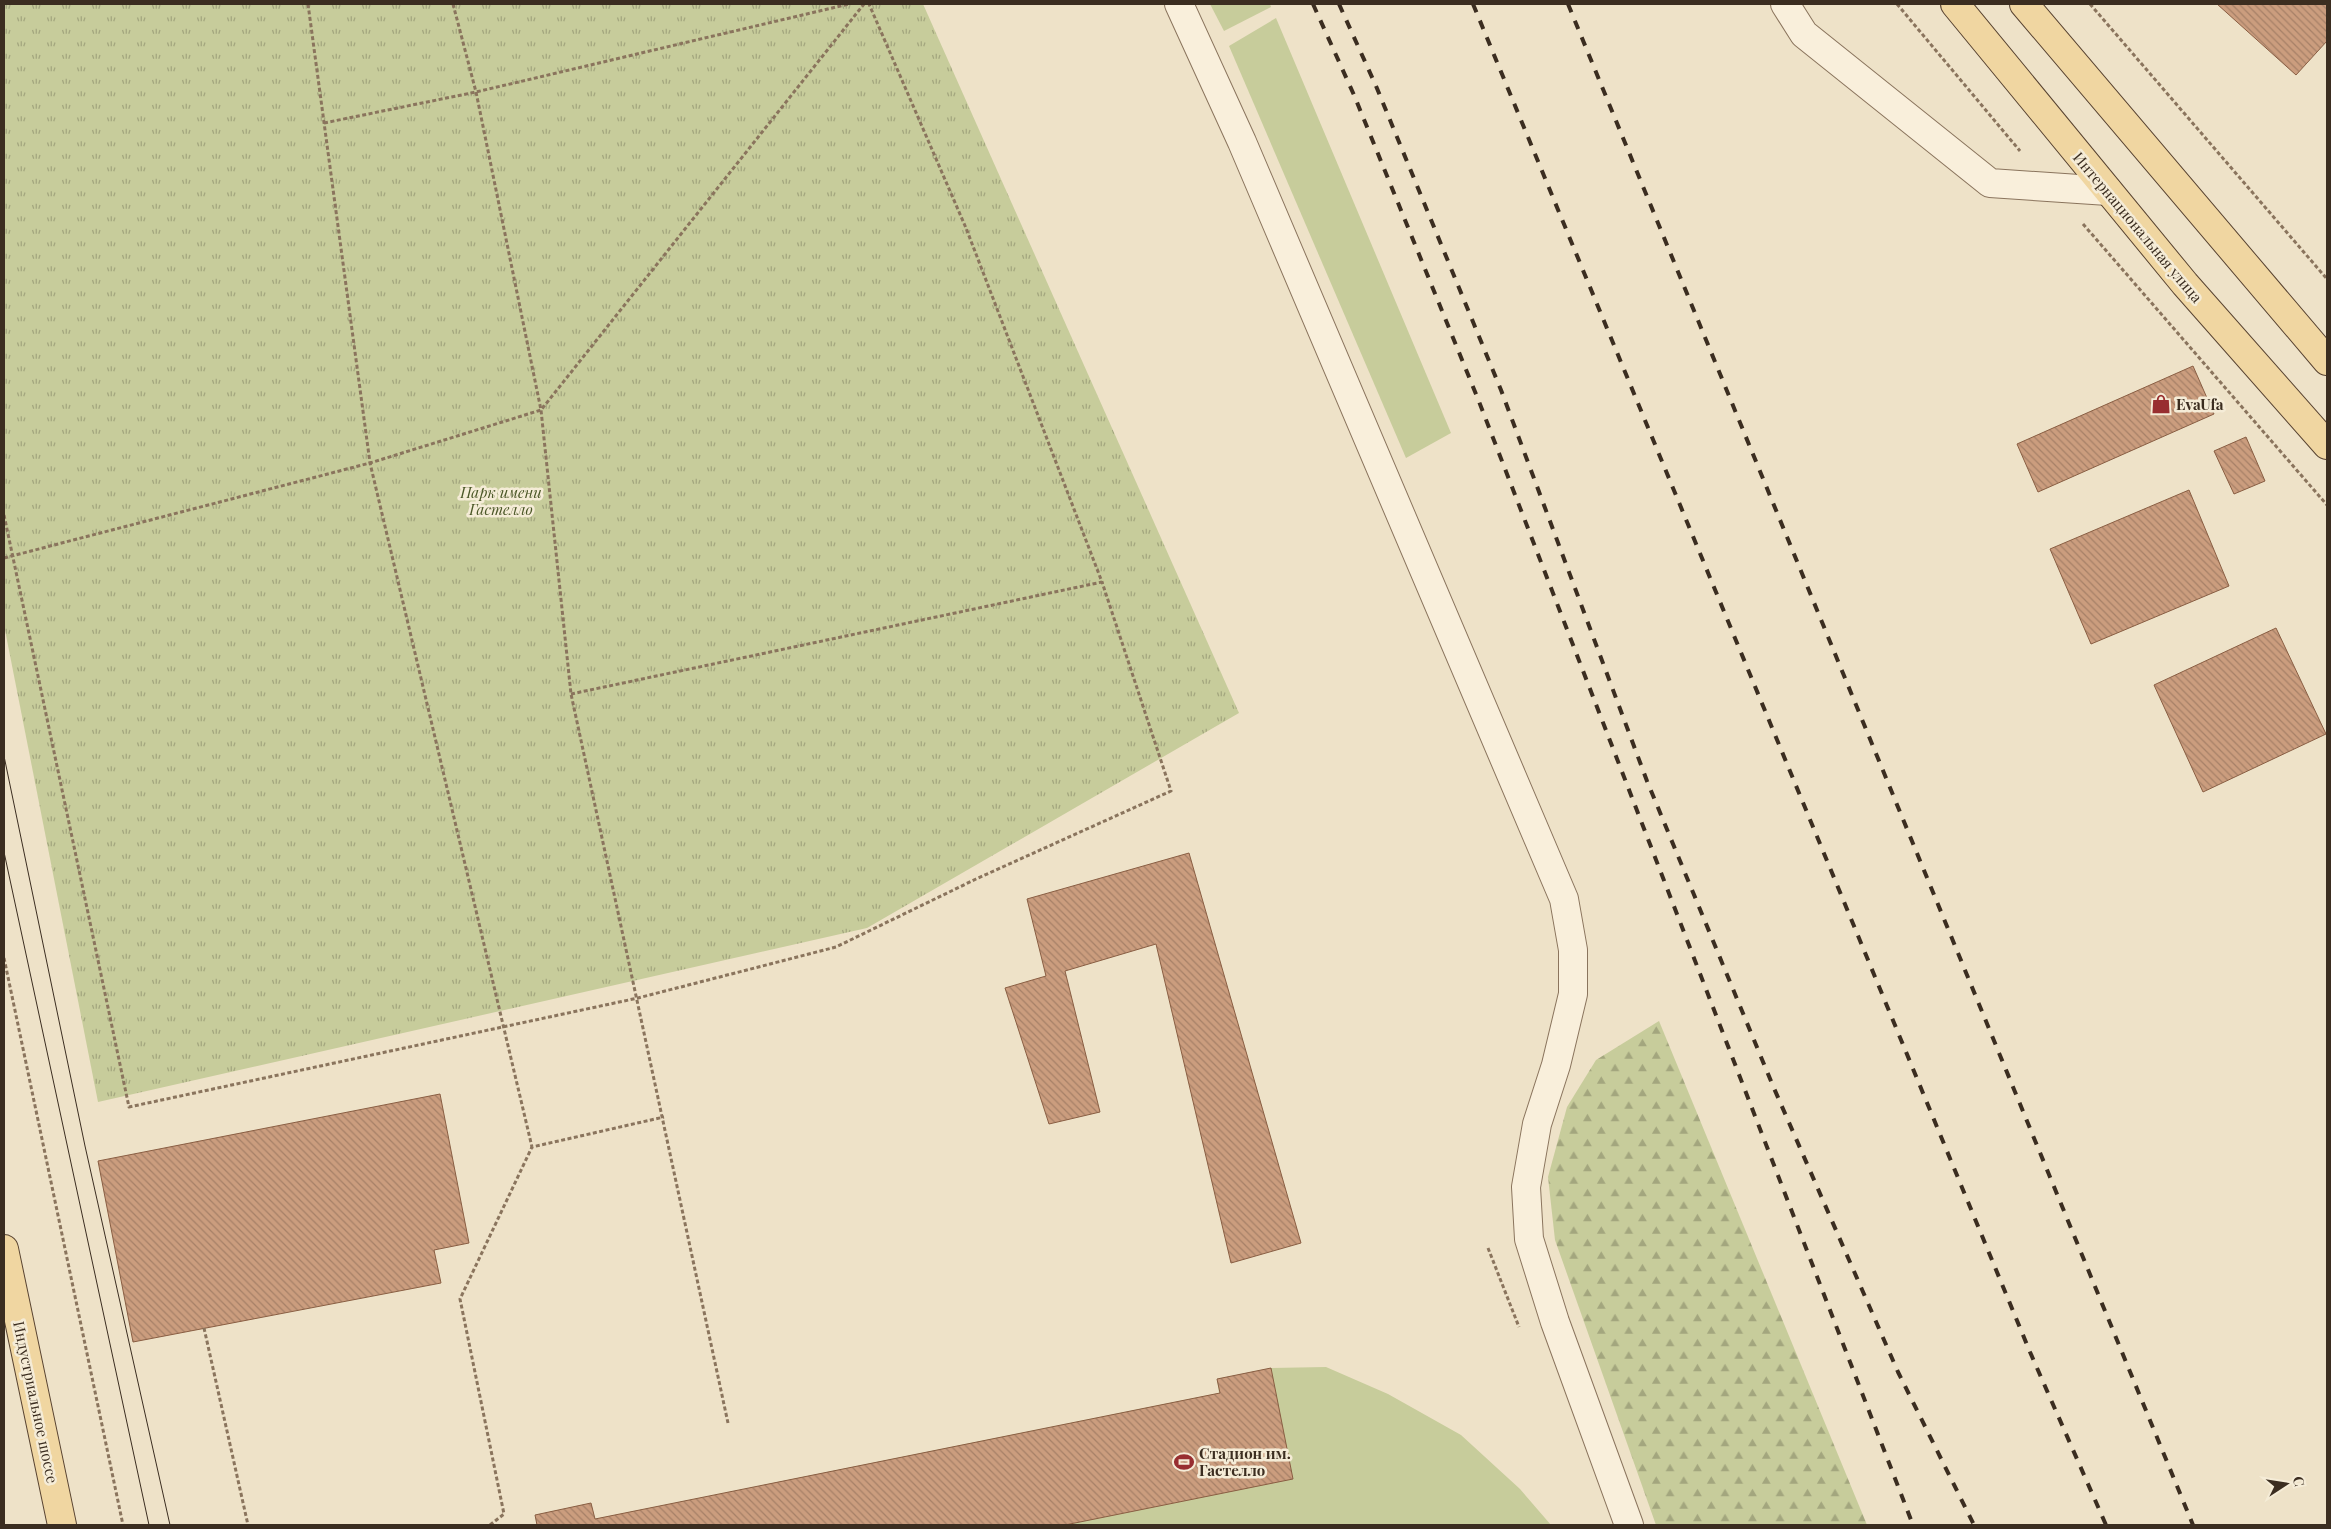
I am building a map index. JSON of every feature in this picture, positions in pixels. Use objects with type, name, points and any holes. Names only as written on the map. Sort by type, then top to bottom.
[{"type":"main road","name":"Интернациональная улица","points":[[1956,4],[2185,284],[2327,445]]},
{"type":"main road","points":[[2024,4],[2327,361]]},
{"type":"main road","name":"Индустриальное шоссе","points":[[4,1249],[62,1525]]},
{"type":"street","points":[[1180,4],[1242,142],[1564,899],[1573,950],[1573,994],[1556,1065],[1535,1133],[1526,1187],[1529,1239],[1546,1297],[1629,1525]]},
{"type":"street","points":[[1785,4],[1804,34],[1990,183],[2108,191]]},
{"type":"path","points":[[308,4],[370,463],[505,1026],[532,1147],[460,1298],[504,1514],[490,1525]]},
{"type":"path","points":[[453,4],[476,92],[541,410],[571,694],[664,1117],[728,1423]]},
{"type":"path","points":[[324,123],[476,92],[849,4]]},
{"type":"path","points":[[4,558],[370,463],[541,410],[864,4]]},
{"type":"path","points":[[4,515],[11,556],[129,1107],[638,998],[836,947],[976,879],[1172,791],[1102,582],[966,228],[869,4]]},
{"type":"path","points":[[1897,4],[2051,187],[2327,505]]},
{"type":"path","points":[[2090,4],[2327,279]]},
{"type":"path","points":[[571,694],[1102,582]]},
{"type":"path","points":[[4,958],[123,1525]]},
{"type":"path","points":[[532,1147],[664,1117]]},
{"type":"path","points":[[204,1328],[248,1525]]},
{"type":"green space","name":"Парк имени Гастелло","points":[[4,4],[923,4],[1239,713],[867,928],[98,1102],[4,625]]},
{"type":"green space","points":[[1210,4],[1270,4],[1271,7],[1224,31]]},
{"type":"green space","points":[[1276,18],[1451,433],[1406,458],[1229,46]]},
{"type":"green space","points":[[1659,1021],[1867,1525],[1656,1525],[1555,1240],[1548,1177],[1567,1107],[1596,1060]]},
{"type":"green space","name":"Стадион им. Гастелло","points":[[1326,1367],[1388,1394],[1461,1435],[1520,1489],[1551,1525],[537,1525],[535,1515],[591,1503],[595,1519],[1219,1393],[1217,1379],[1271,1368]]},
{"type":"building","points":[[2217,4],[2327,4],[2327,41],[2296,75]]},
{"type":"building","points":[[2193,366],[2214,414],[2038,492],[2017,444]]},
{"type":"building","points":[[2246,437],[2265,481],[2234,494],[2214,451]]},
{"type":"building","points":[[2189,490],[2229,586],[2091,644],[2050,549]]},
{"type":"building","points":[[2276,628],[2326,734],[2203,792],[2154,685]]},
{"type":"building","points":[[1189,853],[1301,1243],[1231,1263],[1156,944],[1065,971],[1100,1112],[1049,1124],[1005,988],[1046,976],[1027,899]]},
{"type":"building","points":[[440,1094],[469,1243],[434,1250],[441,1283],[133,1342],[98,1161]]},
{"type":"building","points":[[1271,1368],[1293,1479],[1065,1525],[537,1525],[535,1515],[591,1503],[595,1519],[1220,1393],[1217,1379]]},
{"type":"tram line","points":[[4,756],[85,1146],[170,1525]]},
{"type":"tram line","points":[[4,852],[149,1525]]},
{"type":"railway","points":[[1313,4],[1354,95],[1478,399],[1913,1525]]},
{"type":"railway","points":[[1339,4],[1376,86],[1501,390],[1647,781],[1773,1086],[1898,1372],[1974,1525]]},
{"type":"railway","points":[[1473,4],[2030,1352],[2106,1525]]},
{"type":"railway","points":[[1568,4],[2193,1525]]},
{"type":"place","name":"EvaUfa","points":[[2161,404]]},
{"type":"place","name":"Стадион им. Гастелло","points":[[1184,1462]]}]
